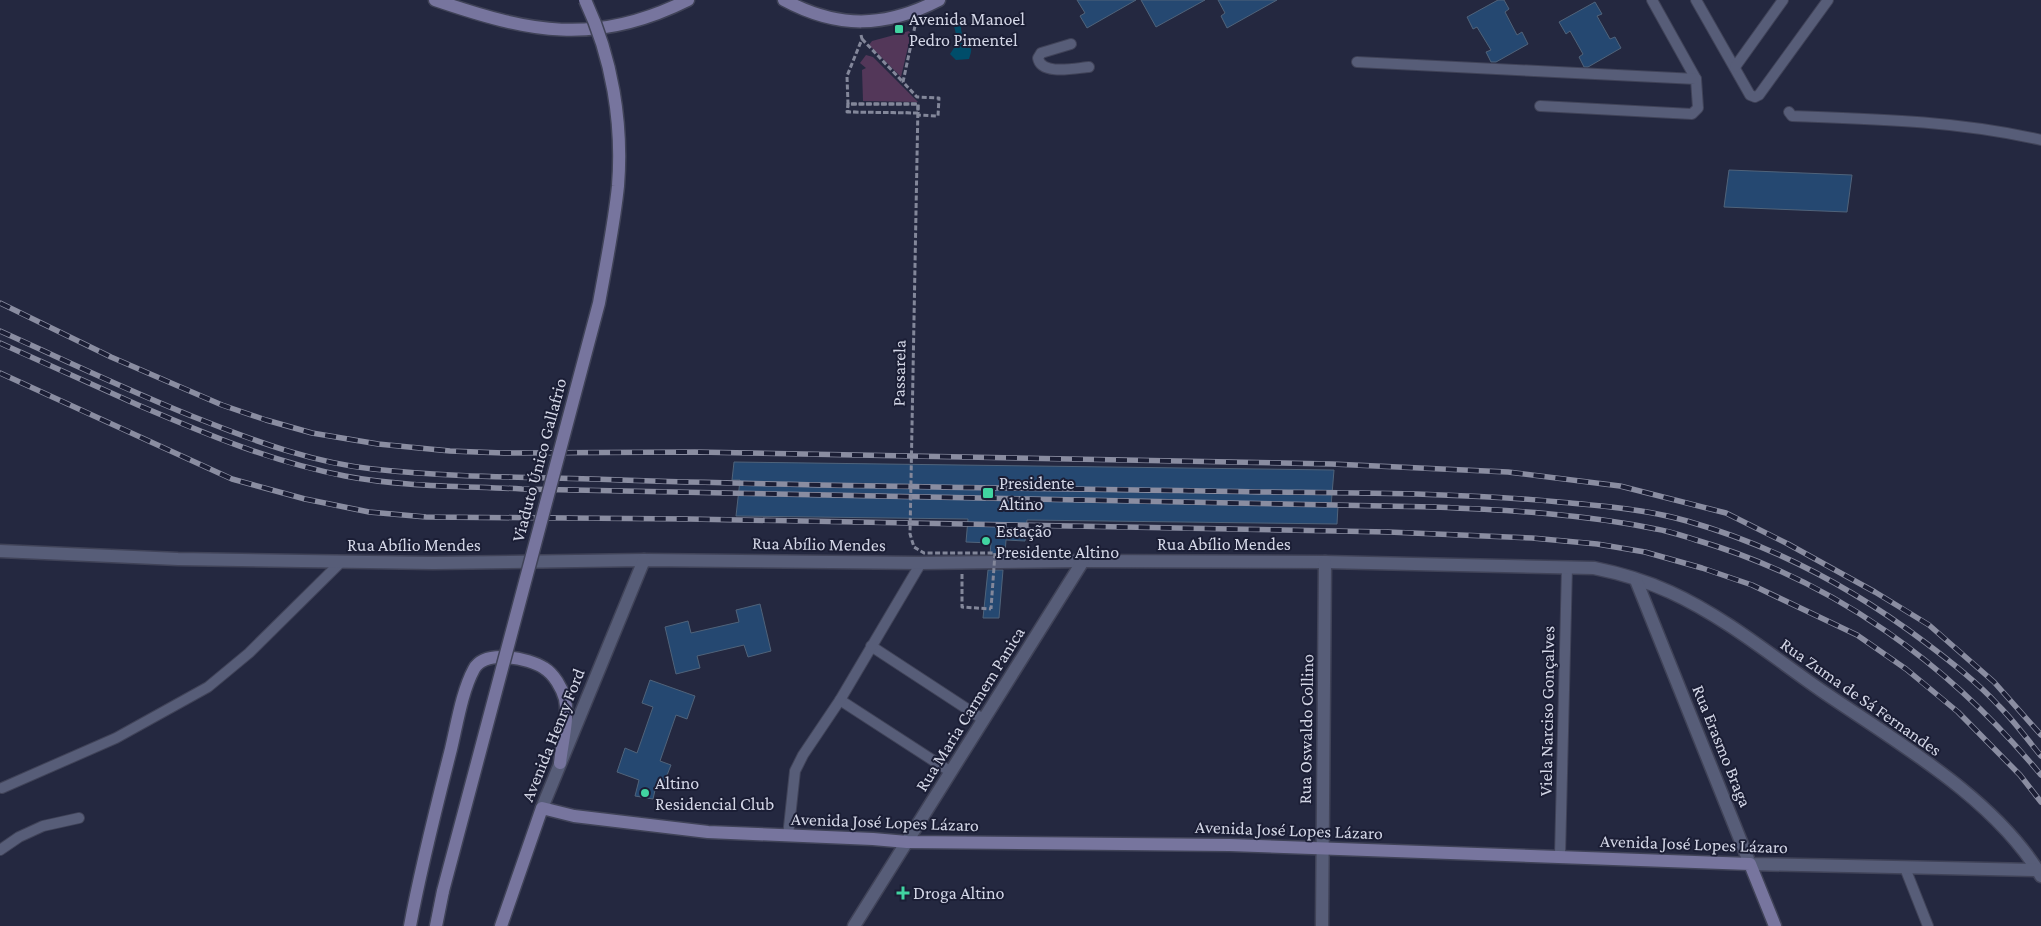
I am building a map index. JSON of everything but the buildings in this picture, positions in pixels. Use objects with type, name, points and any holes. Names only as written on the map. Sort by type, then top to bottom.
[{"type":"main road","points":[[434,0],[484,17],[526,27],[587,31],[628,23],[688,0]]},
{"type":"main road","name":"Viaduto Único Gallafrio","points":[[436,926],[442,891],[599,303],[611,236],[618,176],[616,98],[599,35],[586,0]]},
{"type":"main road","points":[[784,0],[821,16],[841,21],[859,22],[872,22],[939,0]]},
{"type":"main road","points":[[410,926],[421,868],[457,723],[475,667],[487,658],[512,657],[543,667],[550,673],[560,687],[565,700],[560,763]]},
{"type":"main road","name":"Avenida José Lopes Lázaro","points":[[542,808],[593,819],[708,832],[907,842],[1230,845],[1750,864]]},
{"type":"main road","name":"Avenida Henry Ford","points":[[501,926],[542,808]]},
{"type":"main road","name":"Rua Erasmo Braga","points":[[1750,864],[1774,926]]},
{"type":"street","name":"Rua Abílio Mendes","points":[[0,551],[178,559],[433,563],[644,560],[921,563],[1083,561],[1325,562],[1567,567],[1612,572],[1636,580]]},
{"type":"street","name":"Avenida Henry Ford","points":[[542,808],[644,560]]},
{"type":"street","name":"Rua Maria Carmem Panica","points":[[854,926],[1083,561]]},
{"type":"street","name":"Rua Oswaldo Collino","points":[[1322,926],[1325,562]]},
{"type":"street","name":"Rua Erasmo Braga","points":[[1636,580],[1750,864]]},
{"type":"street","name":"Rua Zuma de Sá Fernandes","points":[[1636,580],[1669,592],[1721,620],[1936,771],[1986,809],[2011,835],[2039,873]]},
{"type":"street","name":"Avenida José Lopes Lázaro","points":[[1750,864],[2039,873]]},
{"type":"lane","points":[[1540,106],[1692,114],[1698,108],[1696,78],[1652,0]]},
{"type":"lane","points":[[1696,0],[1752,97],[1757,96],[1828,0]]},
{"type":"lane","points":[[1735,67],[1783,0]]},
{"type":"lane","points":[[1070,44],[1041,53],[1038,62],[1045,68],[1054,70],[1090,67]]},
{"type":"lane","points":[[1357,62],[1696,78]]},
{"type":"lane","points":[[1789,112],[1792,116],[1952,124],[2041,140]]},
{"type":"lane","points":[[2,788],[116,738],[208,687],[249,653],[341,562]]},
{"type":"lane","points":[[788,836],[795,771],[803,755],[840,700],[921,563]]},
{"type":"lane","name":"Viela Narciso Gonçalves","points":[[1560,856],[1567,567]]},
{"type":"lane","points":[[871,646],[984,720]]},
{"type":"lane","points":[[840,700],[951,772]]},
{"type":"lane","points":[[0,850],[19,837],[44,826],[79,818]]},
{"type":"lane","points":[[1905,868],[1928,926]]},
{"type":"path","points":[[903,82],[924,6]]},
{"type":"path","points":[[848,104],[918,104],[918,113],[848,112],[847,76],[862,39],[859,22]]},
{"type":"path","points":[[862,39],[917,97],[939,98],[938,116],[918,115],[918,104],[892,104],[883,104],[848,104],[848,112],[918,113],[918,104],[900,104],[891,104],[883,104],[874,104]]},
{"type":"path","name":"Passarela","points":[[918,115],[911,538],[917,550],[928,554],[995,553],[991,609],[962,607],[963,563]]},
{"type":"shaded area","points":[[909,31],[911,34],[901,77],[869,45],[872,41]]},
{"type":"shaded area","points":[[866,55],[873,57],[918,102],[863,101],[862,70],[866,68],[860,63]]},
{"type":"water","points":[[960,19],[963,38],[971,48],[971,52],[969,59],[956,60],[950,54],[958,42],[953,22]]},
{"type":"railway","points":[[0,303],[111,357],[222,405],[312,433],[378,444],[450,451],[504,453],[695,452],[1332,464],[1508,472],[1620,486],[1726,513],[1788,544],[1875,592],[1929,625],[1994,682],[2041,735]]},
{"type":"railway","points":[[0,331],[155,401],[247,437],[309,457],[373,469],[466,476],[863,486],[1450,495],[1624,508],[1671,517],[1720,531],[1782,556],[1842,587],[1870,604],[1926,643],[1973,681],[2005,712],[2041,756]]},
{"type":"railway","points":[[0,343],[138,405],[240,446],[291,463],[367,480],[433,486],[522,489],[1434,507],[1573,516],[1661,530],[1747,557],[1795,578],[1842,603],[1886,631],[1928,663],[1968,698],[2006,735],[2041,775]]},
{"type":"railway","points":[[0,373],[232,479],[305,499],[369,512],[426,517],[689,519],[1388,532],[1532,538],[1597,544],[1645,552],[1702,568],[1752,585],[1857,635],[1906,669],[1958,712],[2020,775],[2041,802]]},
{"type":"place","name":"Avenida Manoel Pedro Pimentel","points":[[899,29]]},
{"type":"place","name":"Presidente Altino","points":[[988,493]]},
{"type":"place","name":"Estação Presidente Altino","points":[[986,541]]},
{"type":"place","name":"Altino Residencial Club","points":[[645,793]]},
{"type":"place","name":"Droga Altino","points":[[903,893]]}]
